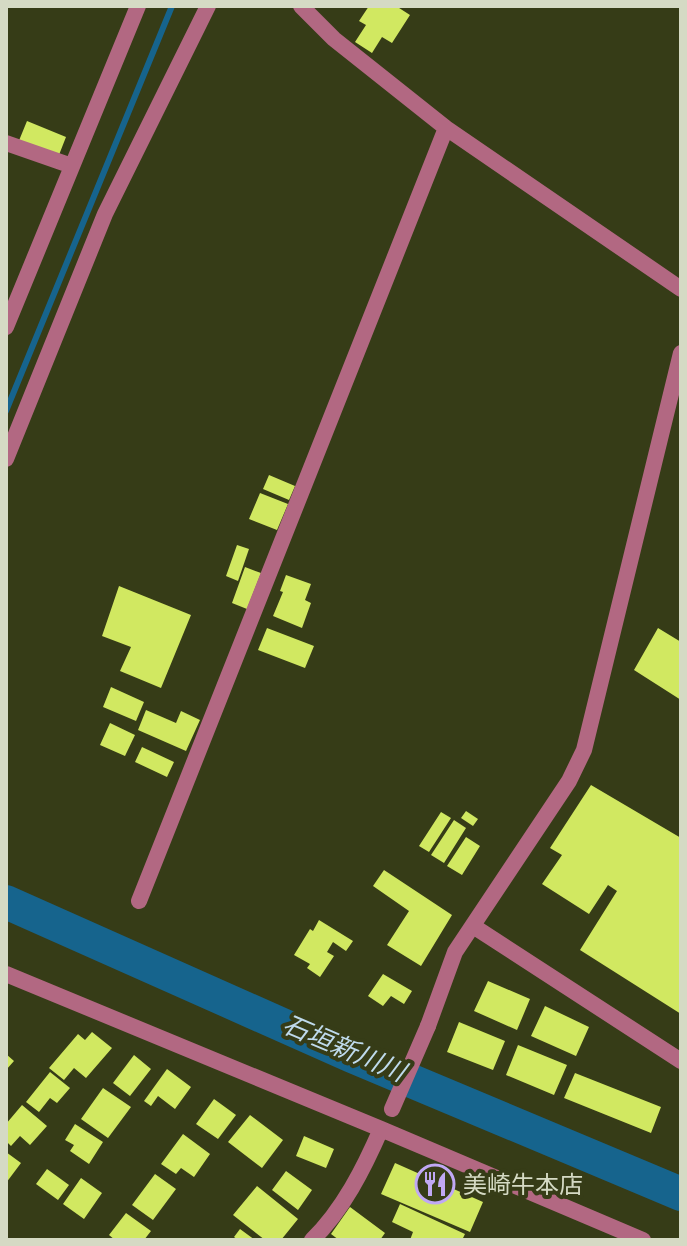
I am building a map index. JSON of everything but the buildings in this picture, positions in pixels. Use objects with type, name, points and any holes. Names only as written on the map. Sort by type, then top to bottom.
[{"type":"street","points":[[6,327],[138,6]]},
{"type":"street","points":[[6,459],[105,214],[208,6]]},
{"type":"street","points":[[301,6],[334,39],[446,128],[681,289]]},
{"type":"street","points":[[139,901],[446,128]]},
{"type":"street","points":[[6,143],[72,166]]},
{"type":"street","points":[[312,1240],[331,1221],[371,1153],[428,1026],[455,952],[569,781],[584,750],[681,353]]},
{"type":"street","points":[[473,926],[681,1061]]},
{"type":"street","points":[[6,974],[643,1240]]},
{"type":"waterway","points":[[6,411],[172,6]]},
{"type":"waterway","name":"石垣新川川","points":[[6,902],[352,1056],[681,1194]]},
{"type":"place","name":"美崎牛本店","points":[[435,1184]]}]
